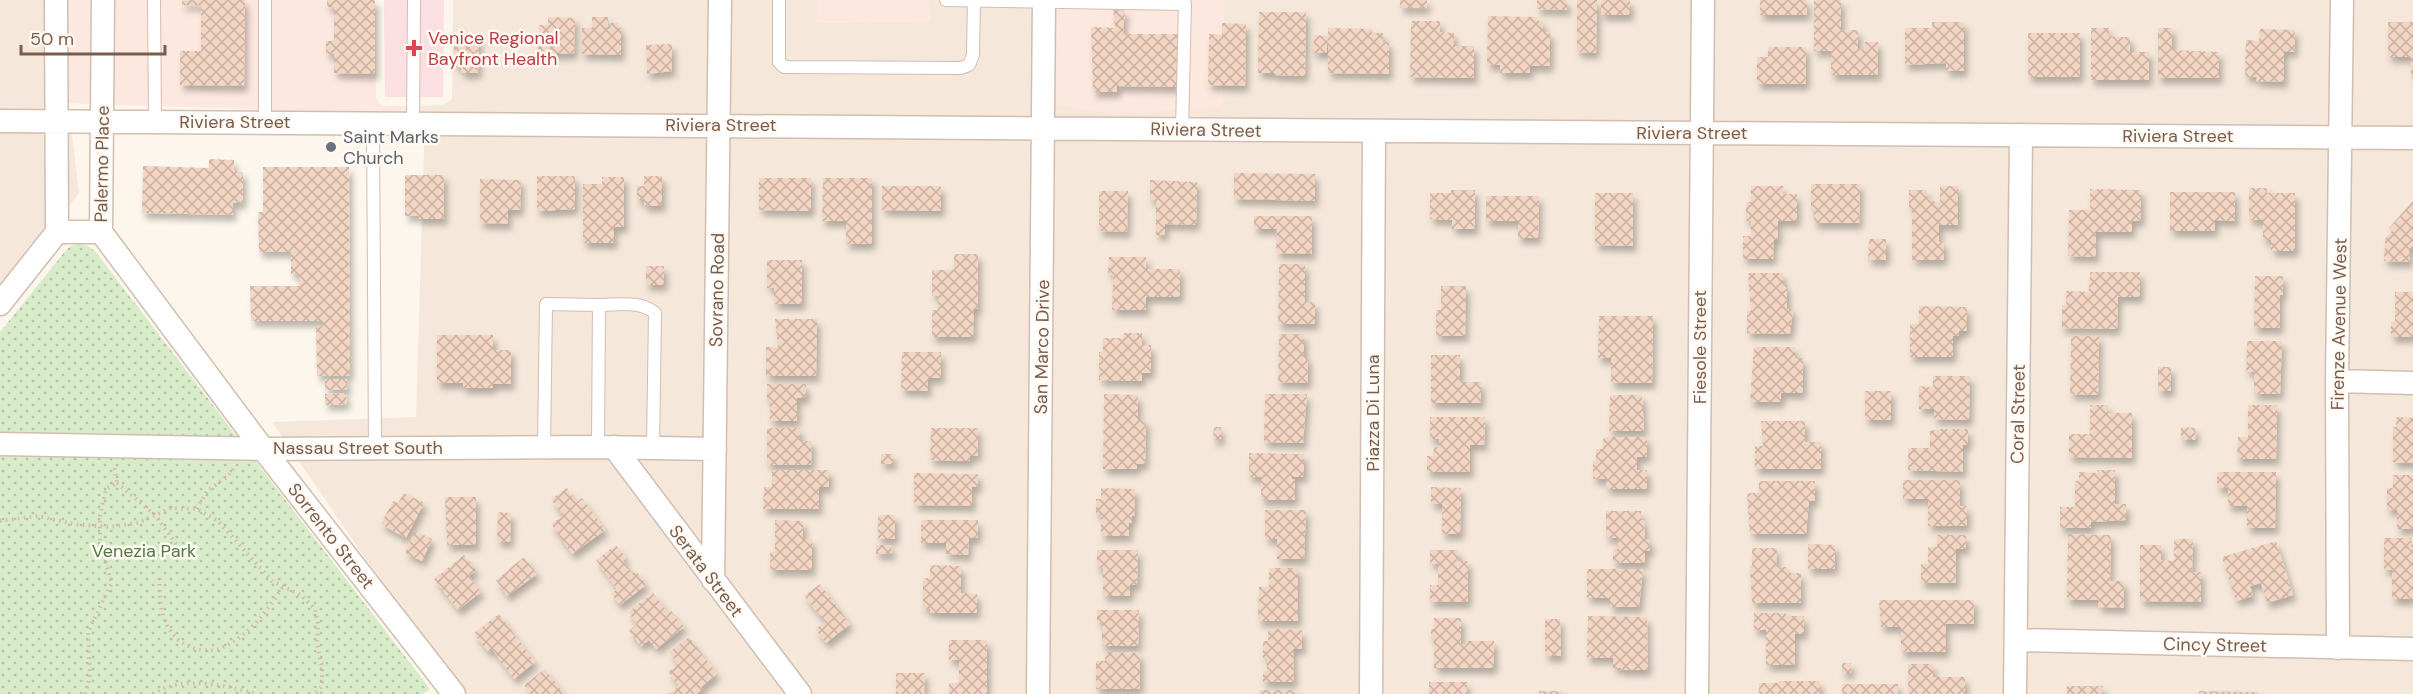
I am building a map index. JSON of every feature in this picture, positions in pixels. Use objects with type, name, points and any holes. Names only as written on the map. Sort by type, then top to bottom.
[{"type":"street","points":[[0,304],[57,232],[56,0]]},
{"type":"street","name":"Palermo Place","points":[[57,232],[101,232],[103,0]]},
{"type":"street","name":"Sovrano Road","points":[[713,580],[720,0]]},
{"type":"street","name":"Fiesole Street","points":[[1697,694],[1703,0]]},
{"type":"street","name":"Firenze Avenue West","points":[[2338,648],[2337,381],[2343,0]]},
{"type":"street","name":"San Marco Drive","points":[[1038,694],[1044,1]]},
{"type":"street","name":"Riviera Street","points":[[0,121],[2413,138]]},
{"type":"street","name":"Piazza Di Luna","points":[[1371,694],[1374,132]]},
{"type":"street","name":"Coral Street","points":[[2015,694],[2021,135]]},
{"type":"street","name":"Sorrento Street","points":[[101,232],[263,449],[450,693]]},
{"type":"street","points":[[2337,381],[2413,383]]},
{"type":"street","name":"Nassau Street South","points":[[0,444],[263,449],[606,447],[715,449]]},
{"type":"street","name":"Serata Street","points":[[606,447],[713,580],[800,694]]},
{"type":"street","name":"Cincy Street","points":[[2016,640],[2413,649]]},
{"type":"lane","points":[[154,0],[155,122]]},
{"type":"lane","points":[[265,0],[265,122]]},
{"type":"lane","points":[[413,123],[414,0]]},
{"type":"lane","points":[[779,0],[779,62],[784,67],[961,68],[969,65],[974,55],[974,0]]},
{"type":"lane","points":[[946,0],[1185,4],[1182,130]]},
{"type":"lane","points":[[373,123],[375,448]]},
{"type":"lane","points":[[544,447],[546,304],[640,305],[655,313],[653,448]]},
{"type":"lane","points":[[599,305],[606,447]]},
{"type":"path","points":[[114,461],[117,483],[155,515],[181,551]]},
{"type":"path","points":[[197,509],[207,491],[228,476],[240,461]]},
{"type":"path","points":[[85,694],[90,677],[88,631],[112,583],[100,545],[100,526],[106,489],[117,483]]},
{"type":"path","points":[[0,521],[38,516],[73,524],[100,526],[136,523],[171,508],[197,509],[218,521],[272,581],[282,588],[301,595],[315,609],[318,624],[317,644],[322,667],[321,686],[315,694]]},
{"type":"path","points":[[160,578],[161,609],[168,626],[175,638],[202,651],[222,648],[243,635],[259,621],[282,588]]},
{"type":"path","points":[[153,694],[196,683],[216,684],[256,694]]},
{"type":"shaded area","points":[[0,0],[56,0],[79,193],[0,294]]},
{"type":"shaded area","points":[[56,0],[375,0],[376,98],[383,106],[409,106],[409,115],[68,103]]},
{"type":"shaded area","name":"Venice Regional Bayfront Health","points":[[384,0],[444,0],[443,97],[385,97]]},
{"type":"shaded area","points":[[453,0],[818,0],[817,23],[930,21],[929,0],[1035,0],[1222,107],[1224,0],[2413,0],[2413,694],[437,694],[439,689],[450,682],[272,422],[416,417],[425,116],[409,115],[409,106],[443,105],[452,99]]},
{"type":"shaded area","points":[[818,0],[929,0],[930,21],[816,23]]},
{"type":"shaded area","points":[[1035,0],[1224,0],[1222,107],[1118,114],[1041,103]]},
{"type":"green space","name":"Venezia Park","points":[[79,244],[95,251],[430,689],[423,694],[0,694],[0,332],[69,247]]},
{"type":"building","points":[[182,0],[245,0],[244,86],[180,85],[180,51],[201,51],[201,5],[182,5]]},
{"type":"building","points":[[327,0],[375,0],[375,74],[334,73],[334,54],[326,54],[326,41],[334,41],[334,7],[327,7]]},
{"type":"building","points":[[1400,0],[1427,0],[1427,8],[1400,8]]},
{"type":"building","points":[[1537,0],[1567,0],[1567,10],[1537,9]]},
{"type":"building","points":[[1577,0],[1597,0],[1596,53],[1577,52]]},
{"type":"building","points":[[1601,0],[1630,0],[1630,15],[1601,15]]},
{"type":"building","points":[[1760,0],[1807,0],[1807,15],[1760,15]]},
{"type":"building","points":[[1814,0],[1841,0],[1841,30],[1858,30],[1858,49],[1865,49],[1865,42],[1878,42],[1878,75],[1831,75],[1831,51],[1814,51]]},
{"type":"building","points":[[1113,10],[1125,10],[1123,34],[1178,34],[1178,87],[1117,86],[1117,92],[1093,92],[1091,27],[1115,28]]},
{"type":"building","points":[[1259,12],[1306,12],[1305,76],[1258,73]]},
{"type":"building","points":[[1488,16],[1537,17],[1537,21],[1543,21],[1543,32],[1550,32],[1550,66],[1530,66],[1530,73],[1500,73],[1500,65],[1487,65]]},
{"type":"building","points":[[548,17],[575,18],[574,53],[538,55],[539,25],[548,25]]},
{"type":"building","points":[[592,17],[608,17],[608,28],[611,28],[611,23],[618,23],[618,28],[621,28],[621,55],[582,54],[582,28],[592,28]]},
{"type":"building","points":[[1411,21],[1440,21],[1440,32],[1454,33],[1454,46],[1474,46],[1474,78],[1410,77]]},
{"type":"building","points":[[1932,22],[1964,22],[1964,71],[1946,71],[1946,63],[1905,65],[1905,28],[1932,28]]},
{"type":"building","points":[[2388,22],[2413,22],[2413,79],[2411,79],[2411,57],[2388,57]]},
{"type":"building","points":[[1222,23],[1246,24],[1245,86],[1208,85],[1209,34],[1222,35]]},
{"type":"building","points":[[1328,28],[1372,29],[1372,33],[1383,33],[1383,42],[1389,42],[1389,74],[1328,73]]},
{"type":"building","points":[[2091,28],[2109,28],[2109,37],[2130,37],[2130,52],[2149,52],[2149,80],[2091,80]]},
{"type":"building","points":[[2158,28],[2172,28],[2172,50],[2219,52],[2219,78],[2158,78]]},
{"type":"building","points":[[2260,29],[2295,30],[2294,52],[2284,51],[2284,82],[2256,81],[2257,77],[2245,77],[2246,40],[2259,41]]},
{"type":"building","points":[[2028,33],[2080,33],[2080,77],[2028,77]]},
{"type":"building","points":[[1314,35],[1327,36],[1327,53],[1313,53]]},
{"type":"building","points":[[454,36],[479,36],[478,73],[461,73],[461,66],[454,66]]},
{"type":"building","points":[[672,44],[672,71],[647,74],[646,45]]},
{"type":"building","points":[[1768,47],[1806,47],[1806,84],[1757,84],[1757,57],[1768,57]]},
{"type":"building","points":[[209,159],[234,160],[234,171],[243,172],[243,203],[233,203],[233,215],[142,213],[143,166],[209,168]]},
{"type":"building","points":[[263,167],[349,167],[350,376],[317,376],[316,326],[323,326],[323,321],[251,321],[250,286],[299,286],[299,274],[291,274],[291,252],[259,252],[258,212],[263,212]]},
{"type":"building","points":[[1234,173],[1315,174],[1315,201],[1234,199]]},
{"type":"building","points":[[405,175],[444,175],[444,219],[418,219],[418,216],[405,216]]},
{"type":"building","points":[[537,176],[575,176],[575,209],[537,211]]},
{"type":"building","points":[[644,176],[662,176],[662,206],[644,206],[644,200],[637,200],[637,186],[644,186]]},
{"type":"building","points":[[602,177],[624,177],[624,227],[614,227],[614,243],[583,243],[583,184],[602,184]]},
{"type":"building","points":[[759,178],[811,178],[811,211],[759,210]]},
{"type":"building","points":[[823,178],[872,178],[872,244],[846,244],[846,221],[822,221]]},
{"type":"building","points":[[480,179],[521,180],[520,210],[508,210],[508,224],[480,223]]},
{"type":"building","points":[[1150,180],[1197,182],[1196,225],[1165,224],[1165,235],[1156,235],[1156,200],[1150,200]]},
{"type":"building","points":[[1811,184],[1860,184],[1859,223],[1814,223],[1814,210],[1811,210]]},
{"type":"building","points":[[882,186],[941,186],[941,211],[882,210]]},
{"type":"building","points":[[1751,186],[1783,186],[1782,194],[1797,194],[1797,221],[1778,221],[1778,240],[1774,240],[1773,259],[1743,259],[1743,236],[1751,236],[1751,221],[1746,221],[1746,202],[1751,202]]},
{"type":"building","points":[[1940,186],[1958,186],[1958,225],[1939,225],[1939,242],[1944,242],[1944,260],[1912,260],[1912,208],[1909,208],[1909,190],[1927,190],[1927,198],[1940,204]]},
{"type":"building","points":[[2249,188],[2267,188],[2267,193],[2295,193],[2295,251],[2271,251],[2271,240],[2263,240],[2263,220],[2249,220]]},
{"type":"building","points":[[2090,189],[2141,190],[2141,221],[2132,221],[2132,232],[2096,232],[2096,257],[2068,256],[2069,210],[2090,210]]},
{"type":"building","points":[[1451,190],[1475,190],[1475,229],[1452,229],[1452,220],[1430,219],[1430,193],[1451,193]]},
{"type":"building","points":[[1099,191],[1128,191],[1127,232],[1099,231]]},
{"type":"building","points":[[2170,192],[2235,192],[2235,221],[2215,220],[2215,231],[2170,231]]},
{"type":"building","points":[[1595,193],[1633,193],[1633,246],[1595,245]]},
{"type":"building","points":[[1486,196],[1539,196],[1538,238],[1518,238],[1518,221],[1486,221]]},
{"type":"building","points":[[2413,201],[2413,245],[2409,250],[2410,262],[2384,261],[2385,239],[2392,231],[2389,228]]},
{"type":"building","points":[[1254,216],[1312,216],[1312,254],[1276,253],[1277,229],[1254,229]]},
{"type":"building","points":[[1869,239],[1886,239],[1886,260],[1868,260]]},
{"type":"building","points":[[954,254],[978,254],[978,309],[974,309],[973,337],[932,337],[932,310],[938,310],[938,296],[932,296],[932,270],[954,270]]},
{"type":"building","points":[[1109,257],[1146,257],[1146,269],[1180,269],[1180,297],[1146,297],[1146,310],[1112,310],[1113,275],[1108,275]]},
{"type":"building","points":[[767,260],[802,260],[802,304],[774,304],[774,288],[767,288]]},
{"type":"building","points":[[1279,264],[1305,264],[1305,302],[1315,302],[1315,324],[1278,324]]},
{"type":"building","points":[[646,266],[664,266],[664,285],[646,285]]},
{"type":"building","points":[[2090,272],[2140,272],[2140,297],[2118,297],[2117,329],[2062,328],[2062,305],[2066,305],[2066,291],[2089,292]]},
{"type":"building","points":[[1748,273],[1783,273],[1783,285],[1787,285],[1787,309],[1793,309],[1790,334],[1747,333],[1747,311],[1751,311]]},
{"type":"building","points":[[2255,276],[2283,276],[2283,295],[2280,295],[2280,328],[2254,328]]},
{"type":"building","points":[[1441,286],[1466,286],[1465,336],[1436,336],[1436,310],[1441,310]]},
{"type":"building","points":[[2395,292],[2413,292],[2413,337],[2391,337],[2391,322],[2395,322]]},
{"type":"building","points":[[1919,306],[1967,307],[1967,331],[1959,331],[1959,336],[1953,336],[1953,357],[1910,357],[1910,324],[1919,324]]},
{"type":"building","points":[[1599,316],[1653,316],[1652,383],[1611,383],[1611,358],[1598,358]]},
{"type":"building","points":[[775,319],[817,319],[816,376],[766,376],[766,347],[778,347]]},
{"type":"building","points":[[1123,333],[1142,333],[1142,345],[1151,345],[1151,373],[1142,373],[1142,381],[1099,380],[1099,352],[1103,352],[1103,338],[1123,338]]},
{"type":"building","points":[[1279,334],[1304,334],[1304,357],[1308,357],[1308,383],[1278,382]]},
{"type":"building","points":[[437,335],[493,335],[493,350],[511,350],[511,384],[493,384],[493,388],[463,388],[463,383],[437,383]]},
{"type":"building","points":[[2071,336],[2099,336],[2098,395],[2070,394]]},
{"type":"building","points":[[2247,341],[2282,341],[2280,394],[2254,394],[2254,372],[2246,372]]},
{"type":"building","points":[[1754,347],[1795,347],[1795,358],[1803,358],[1803,393],[1781,393],[1781,402],[1750,402]]},
{"type":"building","points":[[902,352],[941,352],[941,378],[928,378],[928,391],[901,390]]},
{"type":"building","points":[[1431,355],[1460,355],[1460,382],[1481,382],[1481,403],[1431,403]]},
{"type":"building","points":[[2158,367],[2171,367],[2171,391],[2158,391]]},
{"type":"building","points":[[1933,376],[1970,376],[1969,420],[1934,419],[1934,409],[1919,409],[1919,386],[1933,387]]},
{"type":"building","points":[[325,379],[347,379],[347,390],[325,390]]},
{"type":"building","points":[[767,384],[806,384],[806,398],[797,398],[797,421],[770,421]]},
{"type":"building","points":[[1865,391],[1891,391],[1891,420],[1865,420]]},
{"type":"building","points":[[346,393],[347,404],[325,405],[325,394]]},
{"type":"building","points":[[1104,394],[1138,395],[1138,420],[1146,420],[1145,464],[1137,464],[1137,469],[1103,469]]},
{"type":"building","points":[[1265,394],[1307,394],[1303,443],[1264,442]]},
{"type":"building","points":[[1610,395],[1642,395],[1644,431],[1609,431]]},
{"type":"building","points":[[2090,405],[2108,405],[2108,413],[2132,413],[2132,458],[2069,457],[2069,434],[2090,434]]},
{"type":"building","points":[[2248,405],[2277,405],[2276,459],[2237,459],[2238,437],[2248,437]]},
{"type":"building","points":[[1430,417],[1485,417],[1484,445],[1470,445],[1470,472],[1427,472],[1427,456],[1433,456],[1434,447],[1439,447],[1439,439],[1430,439]]},
{"type":"building","points":[[2396,417],[2413,418],[2413,463],[2393,462],[2393,427],[2396,427]]},
{"type":"building","points":[[1761,421],[1805,421],[1805,442],[1821,442],[1821,469],[1755,469],[1755,446],[1763,446]]},
{"type":"building","points":[[1214,427],[1221,427],[1221,440],[1213,440]]},
{"type":"building","points":[[2181,427],[2196,428],[2195,440],[2181,440]]},
{"type":"building","points":[[767,428],[800,428],[800,441],[812,441],[811,465],[767,465]]},
{"type":"building","points":[[931,428],[978,428],[978,456],[970,456],[970,461],[930,460]]},
{"type":"building","points":[[1968,429],[1968,445],[1963,445],[1963,472],[1908,470],[1908,448],[1930,448],[1930,431]]},
{"type":"building","points":[[1606,437],[1647,437],[1647,457],[1637,457],[1637,470],[1647,470],[1647,489],[1606,489],[1606,479],[1593,479],[1596,449],[1603,449],[1603,439]]},
{"type":"building","points":[[1249,453],[1304,454],[1304,477],[1292,477],[1295,479],[1295,500],[1261,500],[1261,477],[1249,477]]},
{"type":"building","points":[[881,454],[893,454],[893,464],[881,464]]},
{"type":"building","points":[[772,470],[829,470],[829,487],[819,487],[819,509],[763,509],[764,487],[772,487]]},
{"type":"building","points":[[2097,470],[2115,470],[2115,504],[2126,504],[2126,520],[2091,522],[2091,528],[2060,528],[2060,507],[2075,507],[2075,481],[2079,481],[2079,472],[2097,473]]},
{"type":"building","points":[[2217,472],[2276,472],[2275,528],[2247,528],[2247,506],[2228,506],[2228,488],[2217,488]]},
{"type":"building","points":[[914,473],[978,474],[978,487],[972,487],[972,506],[914,505]]},
{"type":"building","points":[[2393,475],[2413,475],[2413,529],[2397,529],[2397,510],[2387,510],[2387,488],[2393,488]]},
{"type":"building","points":[[1903,480],[1960,480],[1960,506],[1967,506],[1967,526],[1928,526],[1928,499],[1903,499]]},
{"type":"building","points":[[1759,481],[1815,481],[1815,501],[1809,501],[1806,534],[1750,534],[1747,493],[1759,493]]},
{"type":"building","points":[[1431,487],[1461,488],[1460,534],[1442,534],[1442,504],[1431,504]]},
{"type":"building","points":[[567,488],[576,502],[582,498],[605,530],[572,554],[551,524],[563,516],[551,499]]},
{"type":"building","points":[[1101,488],[1135,489],[1134,516],[1132,516],[1132,523],[1129,523],[1129,536],[1101,536],[1101,514],[1096,514],[1096,499],[1101,499]]},
{"type":"building","points":[[404,493],[424,503],[406,538],[381,524],[393,501],[398,503]]},
{"type":"building","points":[[445,497],[476,497],[476,545],[447,545]]},
{"type":"building","points":[[1265,510],[1306,510],[1304,559],[1277,559],[1277,539],[1265,539]]},
{"type":"building","points":[[1606,511],[1641,511],[1645,539],[1650,539],[1650,551],[1645,551],[1645,563],[1613,563],[1613,549],[1618,549],[1618,538],[1606,538]]},
{"type":"building","points":[[498,512],[511,513],[510,542],[497,541]]},
{"type":"building","points":[[878,515],[895,515],[895,539],[878,539]]},
{"type":"building","points":[[775,520],[803,521],[803,539],[812,539],[812,570],[770,570],[770,552],[775,552]]},
{"type":"building","points":[[921,520],[978,520],[978,538],[969,538],[968,555],[946,554],[946,543],[921,543]]},
{"type":"building","points":[[415,531],[432,539],[422,561],[405,553]]},
{"type":"building","points":[[2068,534],[2111,535],[2110,581],[2124,581],[2124,608],[2098,607],[2098,600],[2067,600]]},
{"type":"building","points":[[1937,535],[1966,535],[1966,549],[1956,549],[1956,583],[1921,583],[1921,564],[1928,564],[1928,547],[1937,547]]},
{"type":"building","points":[[2384,538],[2411,538],[2413,599],[2392,599],[2392,570],[2384,570]]},
{"type":"building","points":[[2174,539],[2193,539],[2192,572],[2201,572],[2201,602],[2140,601],[2140,545],[2161,545],[2161,560],[2174,561]]},
{"type":"building","points":[[2276,541],[2293,595],[2267,603],[2261,583],[2250,586],[2253,596],[2236,601],[2222,557]]},
{"type":"building","points":[[1808,544],[1835,545],[1835,569],[1808,569]]},
{"type":"building","points":[[616,545],[626,558],[623,561],[632,573],[636,571],[646,585],[620,605],[611,594],[617,589],[596,560]]},
{"type":"building","points":[[876,545],[891,545],[892,554],[876,554]]},
{"type":"building","points":[[1752,548],[1777,548],[1776,567],[1787,567],[1787,573],[1801,573],[1801,603],[1752,603],[1750,566],[1752,566]]},
{"type":"building","points":[[1097,550],[1138,550],[1137,585],[1130,585],[1130,596],[1103,596],[1103,568],[1097,568]]},
{"type":"building","points":[[1430,550],[1458,550],[1458,561],[1468,561],[1468,602],[1430,602],[1430,585],[1438,585],[1438,564],[1430,564]]},
{"type":"building","points":[[464,555],[476,570],[469,576],[481,592],[458,610],[434,579]]},
{"type":"building","points":[[524,557],[537,574],[507,596],[496,580]]},
{"type":"building","points":[[930,565],[961,566],[961,593],[977,594],[977,613],[930,613],[930,609],[923,609],[923,578],[930,578]]},
{"type":"building","points":[[1269,568],[1298,568],[1298,621],[1258,621],[1259,587],[1269,587]]},
{"type":"building","points":[[1587,569],[1643,569],[1639,607],[1610,607],[1610,598],[1587,598]]},
{"type":"building","points":[[820,584],[850,624],[826,643],[815,629],[825,622],[804,596]]},
{"type":"building","points":[[653,593],[668,613],[671,611],[684,627],[656,649],[649,640],[641,646],[629,631],[637,624],[628,612]]},
{"type":"building","points":[[1879,600],[1974,600],[1974,624],[1946,624],[1946,652],[1901,652],[1901,627],[1881,627]]},
{"type":"building","points":[[1097,610],[1139,610],[1138,646],[1102,646],[1102,622],[1097,621]]},
{"type":"building","points":[[1754,613],[1786,613],[1786,616],[1804,616],[1804,634],[1795,634],[1795,665],[1766,665],[1766,630],[1754,630]]},
{"type":"building","points":[[499,614],[535,662],[514,679],[492,649],[488,652],[474,633]]},
{"type":"building","points":[[1588,616],[1647,617],[1648,670],[1621,670],[1621,668],[1613,668],[1613,658],[1587,658]]},
{"type":"building","points":[[1434,618],[1461,618],[1461,644],[1467,644],[1467,641],[1494,641],[1494,668],[1434,668],[1434,638],[1431,638],[1431,629],[1434,629]]},
{"type":"building","points":[[1545,619],[1560,619],[1561,656],[1545,656]]},
{"type":"building","points":[[1268,629],[1302,630],[1302,649],[1293,649],[1294,682],[1263,682],[1263,671],[1267,671],[1267,658],[1263,658],[1263,641],[1268,641]]},
{"type":"building","points":[[689,637],[717,674],[701,687],[703,689],[697,694],[668,694],[679,686],[668,672],[678,664],[669,652]]},
{"type":"building","points":[[949,640],[987,640],[987,694],[949,694],[949,683],[959,683],[959,660],[949,660]]},
{"type":"building","points":[[1105,652],[1140,653],[1140,689],[1096,689],[1096,661],[1105,661]]},
{"type":"building","points":[[1842,663],[1851,663],[1851,673],[1842,673]]},
{"type":"building","points":[[1908,664],[1933,664],[1933,677],[1965,677],[1965,694],[1908,694]]},
{"type":"building","points":[[545,669],[564,694],[531,694],[524,685]]},
{"type":"building","points":[[896,673],[925,673],[924,692],[926,694],[896,694]]},
{"type":"building","points":[[1779,681],[1820,681],[1820,694],[1759,694],[1759,683],[1779,683]]},
{"type":"building","points":[[1429,682],[1467,682],[1467,694],[1429,694]]},
{"type":"building","points":[[1842,684],[1898,684],[1898,694],[1842,694]]},
{"type":"building","points":[[2067,686],[2103,686],[2103,694],[2067,694]]},
{"type":"building","points":[[1259,690],[1296,690],[1296,694],[1259,694]]},
{"type":"building","points":[[1539,691],[1562,691],[1562,694],[1539,694]]},
{"type":"building","points":[[2199,691],[2258,692],[2258,694],[2199,694]]},
{"type":"place","name":"Venice Regional Bayfront Health","points":[[414,48]]},
{"type":"place","name":"Saint Marks Church","points":[[331,147]]}]
